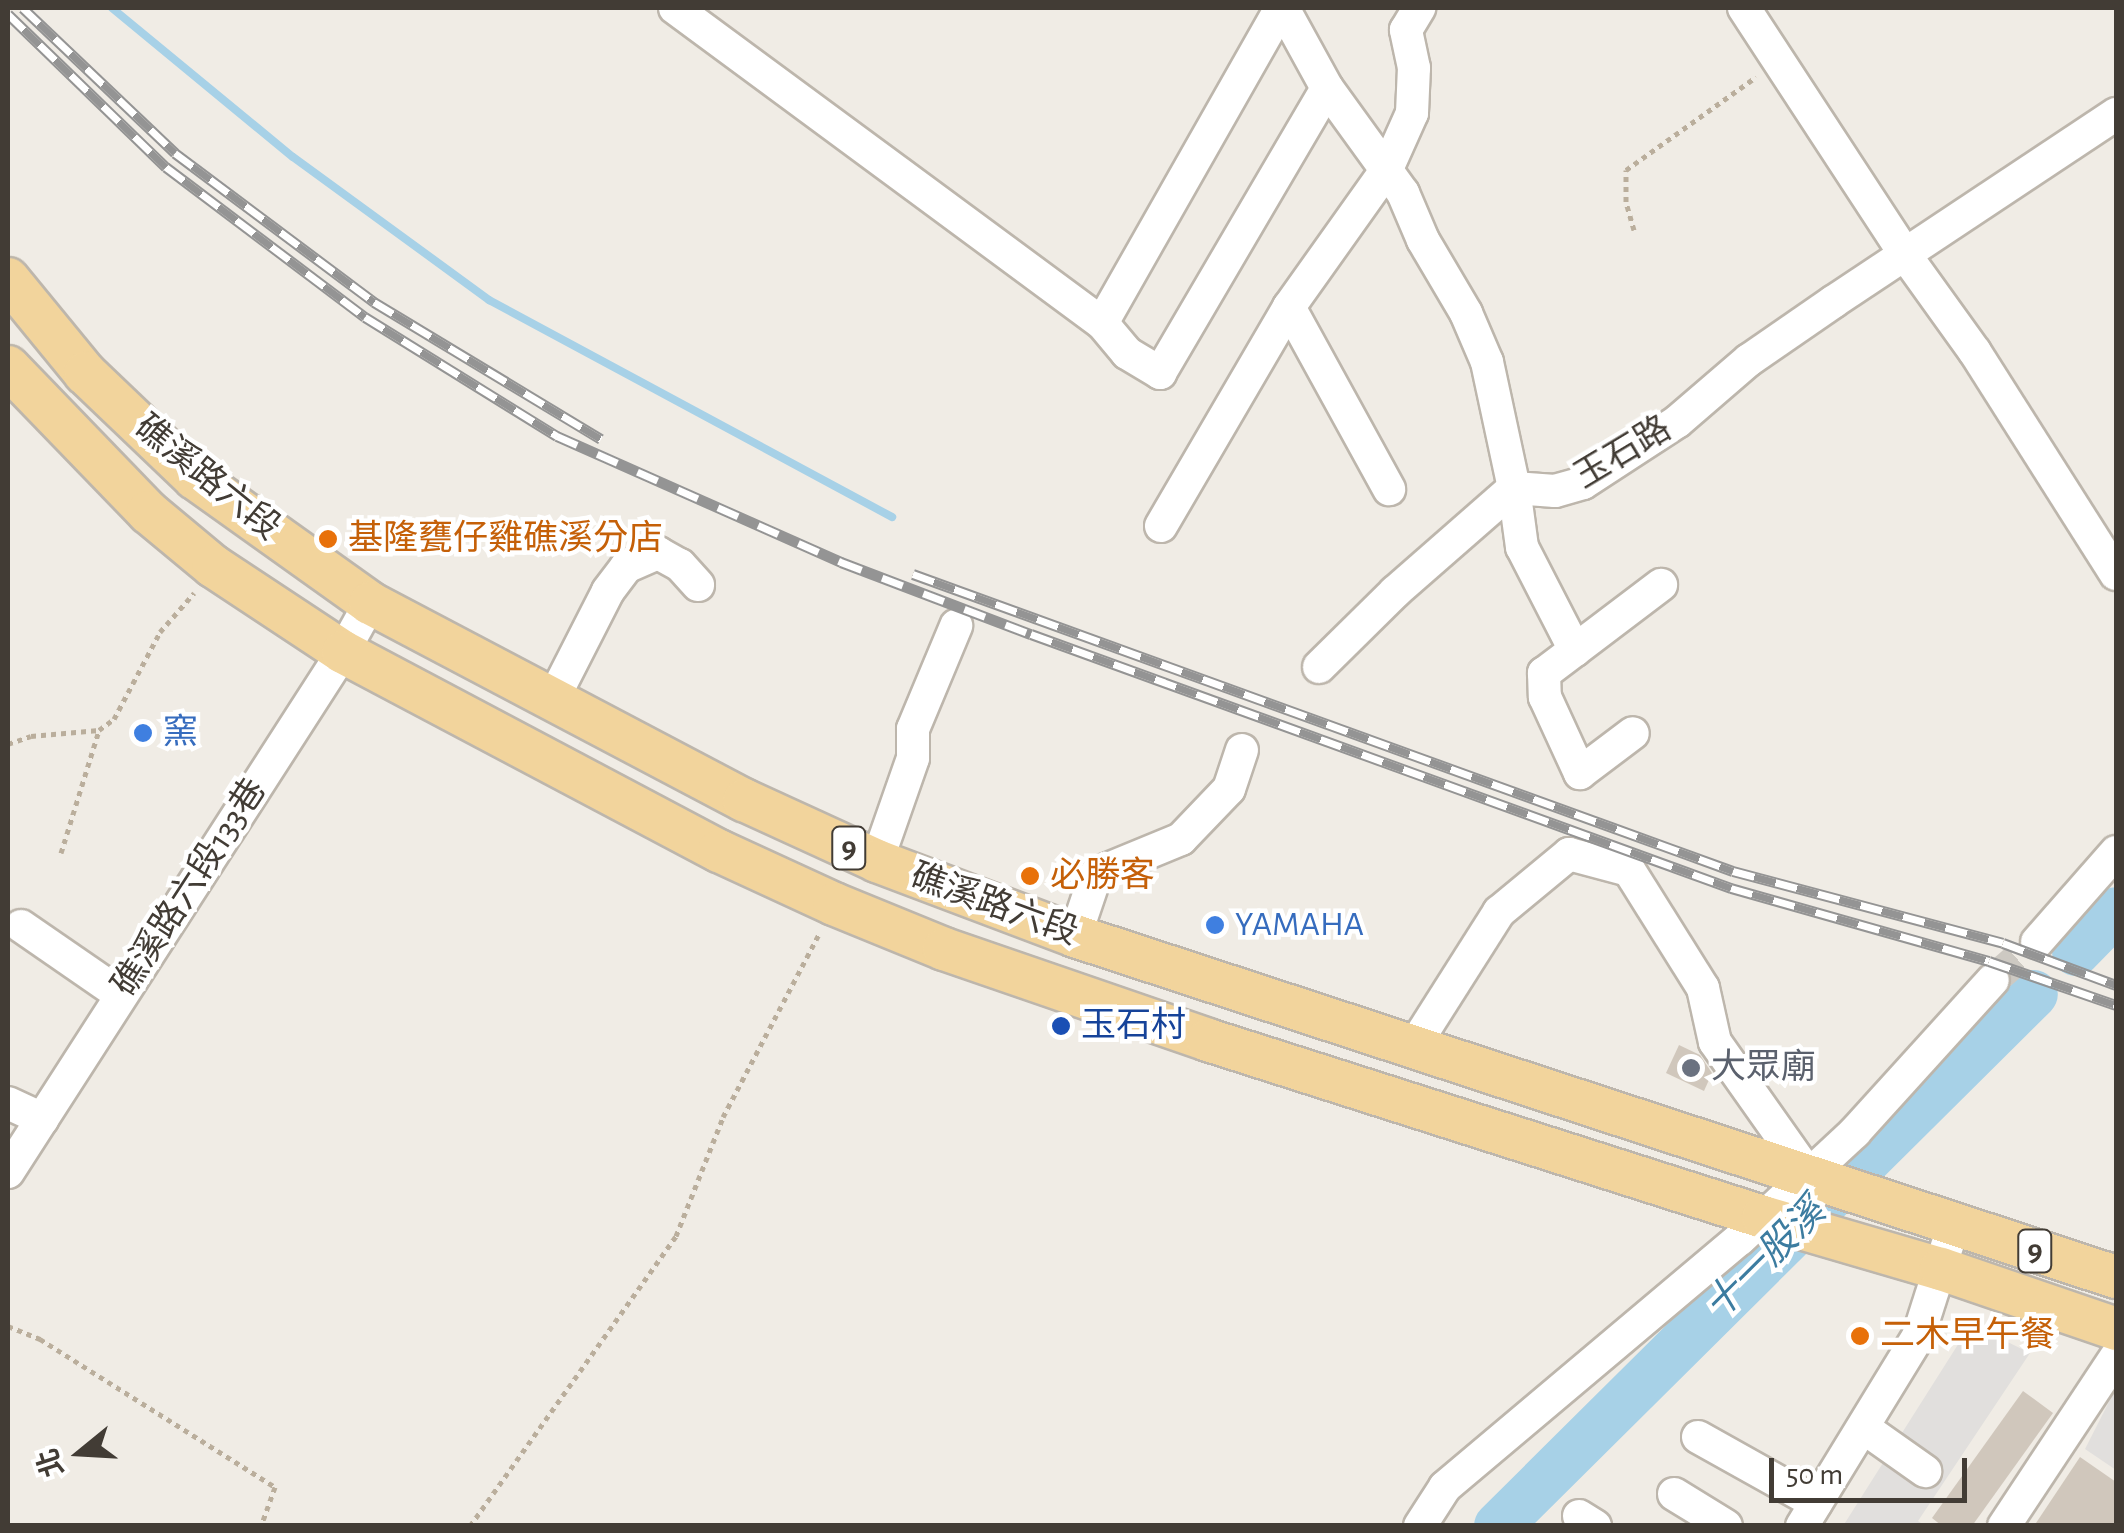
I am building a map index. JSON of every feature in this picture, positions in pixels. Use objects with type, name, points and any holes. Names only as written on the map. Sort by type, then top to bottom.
[{"type":"main road","name":"礁溪路六段","points":[[8,279],[85,372],[195,478],[370,603],[744,800],[877,861],[1076,936],[2116,1276]]},
{"type":"main road","name":"礁溪路六段","points":[[8,367],[134,499],[214,566],[342,652],[719,851],[834,904],[944,949],[1208,1040],[1770,1219],[1941,1268],[2116,1329]]},
{"type":"street","points":[[675,8],[1102,323],[1127,353],[1160,373],[1327,88]]},
{"type":"street","points":[[1102,323],[1282,8]]},
{"type":"street","points":[[1282,8],[1327,88],[1386,168],[1466,313],[1487,362],[1514,488],[1522,547],[1575,650]]},
{"type":"street","points":[[1161,526],[1289,307],[1386,168],[1412,113],[1414,68],[1406,30],[1419,8]]},
{"type":"street","points":[[1744,8],[1906,256],[1975,352],[2116,574]]},
{"type":"street","name":"玉石路","points":[[1514,488],[1555,491],[1582,483],[1678,420],[1749,360],[2116,114]]},
{"type":"street","points":[[1289,307],[1389,489]]},
{"type":"street","points":[[1319,667],[1394,592],[1514,488]]},
{"type":"street","points":[[552,701],[608,591],[626,567],[658,553],[680,565],[698,586]]},
{"type":"street","points":[[1633,732],[1580,772],[1545,698],[1544,674],[1661,585]]},
{"type":"street","name":"礁溪路六段133巷","points":[[8,1172],[370,603]]},
{"type":"street","points":[[877,861],[913,758],[913,728],[956,626]]},
{"type":"street","points":[[1076,936],[1096,874],[1182,839],[1229,789],[1242,750]]},
{"type":"street","points":[[2037,942],[2116,852]]},
{"type":"street","points":[[1414,1046],[1499,912],[1569,854],[1629,870],[1704,988],[1715,1042],[1815,1176]]},
{"type":"street","points":[[22,926],[121,995]]},
{"type":"street","points":[[1420,1526],[1445,1486],[1770,1219],[1815,1176],[1993,980]]},
{"type":"street","points":[[8,1103],[42,1119]]},
{"type":"street","points":[[1698,1437],[1809,1514],[1918,1336],[1954,1224]]},
{"type":"street","points":[[2004,1526],[2116,1357]]},
{"type":"street","points":[[1864,1428],[1925,1472]]},
{"type":"street","points":[[1674,1494],[1726,1526]]},
{"type":"path","points":[[1634,230],[1626,202],[1626,170],[1780,61]]},
{"type":"path","points":[[8,744],[31,736],[99,730],[114,719],[160,632],[214,566]]},
{"type":"path","points":[[61,853],[99,730]]},
{"type":"path","points":[[470,1526],[676,1236],[723,1117],[834,904]]},
{"type":"path","points":[[8,1326],[40,1339],[275,1488],[261,1526]]},
{"type":"shaded area","points":[[1971,1324],[2030,1353],[1918,1521],[1924,1525],[1843,1526]]},
{"type":"shaded area","points":[[2116,1388],[2116,1470],[2085,1449]]},
{"type":"building","name":"大眾廟","points":[[1679,1045],[1700,1055],[1712,1073],[1704,1091],[1666,1073]]},
{"type":"building","points":[[2023,1391],[2053,1413],[1972,1526],[1942,1526],[1932,1518]]},
{"type":"building","points":[[2080,1457],[2116,1482],[2116,1526],[2034,1526]]},
{"type":"waterway","points":[[112,8],[293,157],[489,300],[892,517]]},
{"type":"waterway","name":"十一股溪","points":[[2076,952],[2116,911]]},
{"type":"waterway","name":"十一股溪","points":[[1498,1526],[2034,994]]},
{"type":"tunnel","points":[[1993,980],[2037,942]]},
{"type":"railway","points":[[23,8],[175,153],[374,302],[601,439]]},
{"type":"railway","points":[[8,14],[166,167],[365,317],[557,436],[841,562],[1031,634],[1731,888],[1989,961],[2116,1005]]},
{"type":"railway","points":[[913,574],[1733,871],[2003,943],[2116,985]]},
{"type":"place","name":"基隆甕仔雞礁溪分店","points":[[328,539]]},
{"type":"place","name":"窯","points":[[143,733]]},
{"type":"place","name":"必勝客","points":[[1030,876]]},
{"type":"place","name":"YAMAHA","points":[[1215,925]]},
{"type":"place","name":"玉石村","points":[[1061,1026]]},
{"type":"place","name":"大眾廟","points":[[1691,1068]]},
{"type":"place","name":"二木早午餐","points":[[1860,1336]]}]
